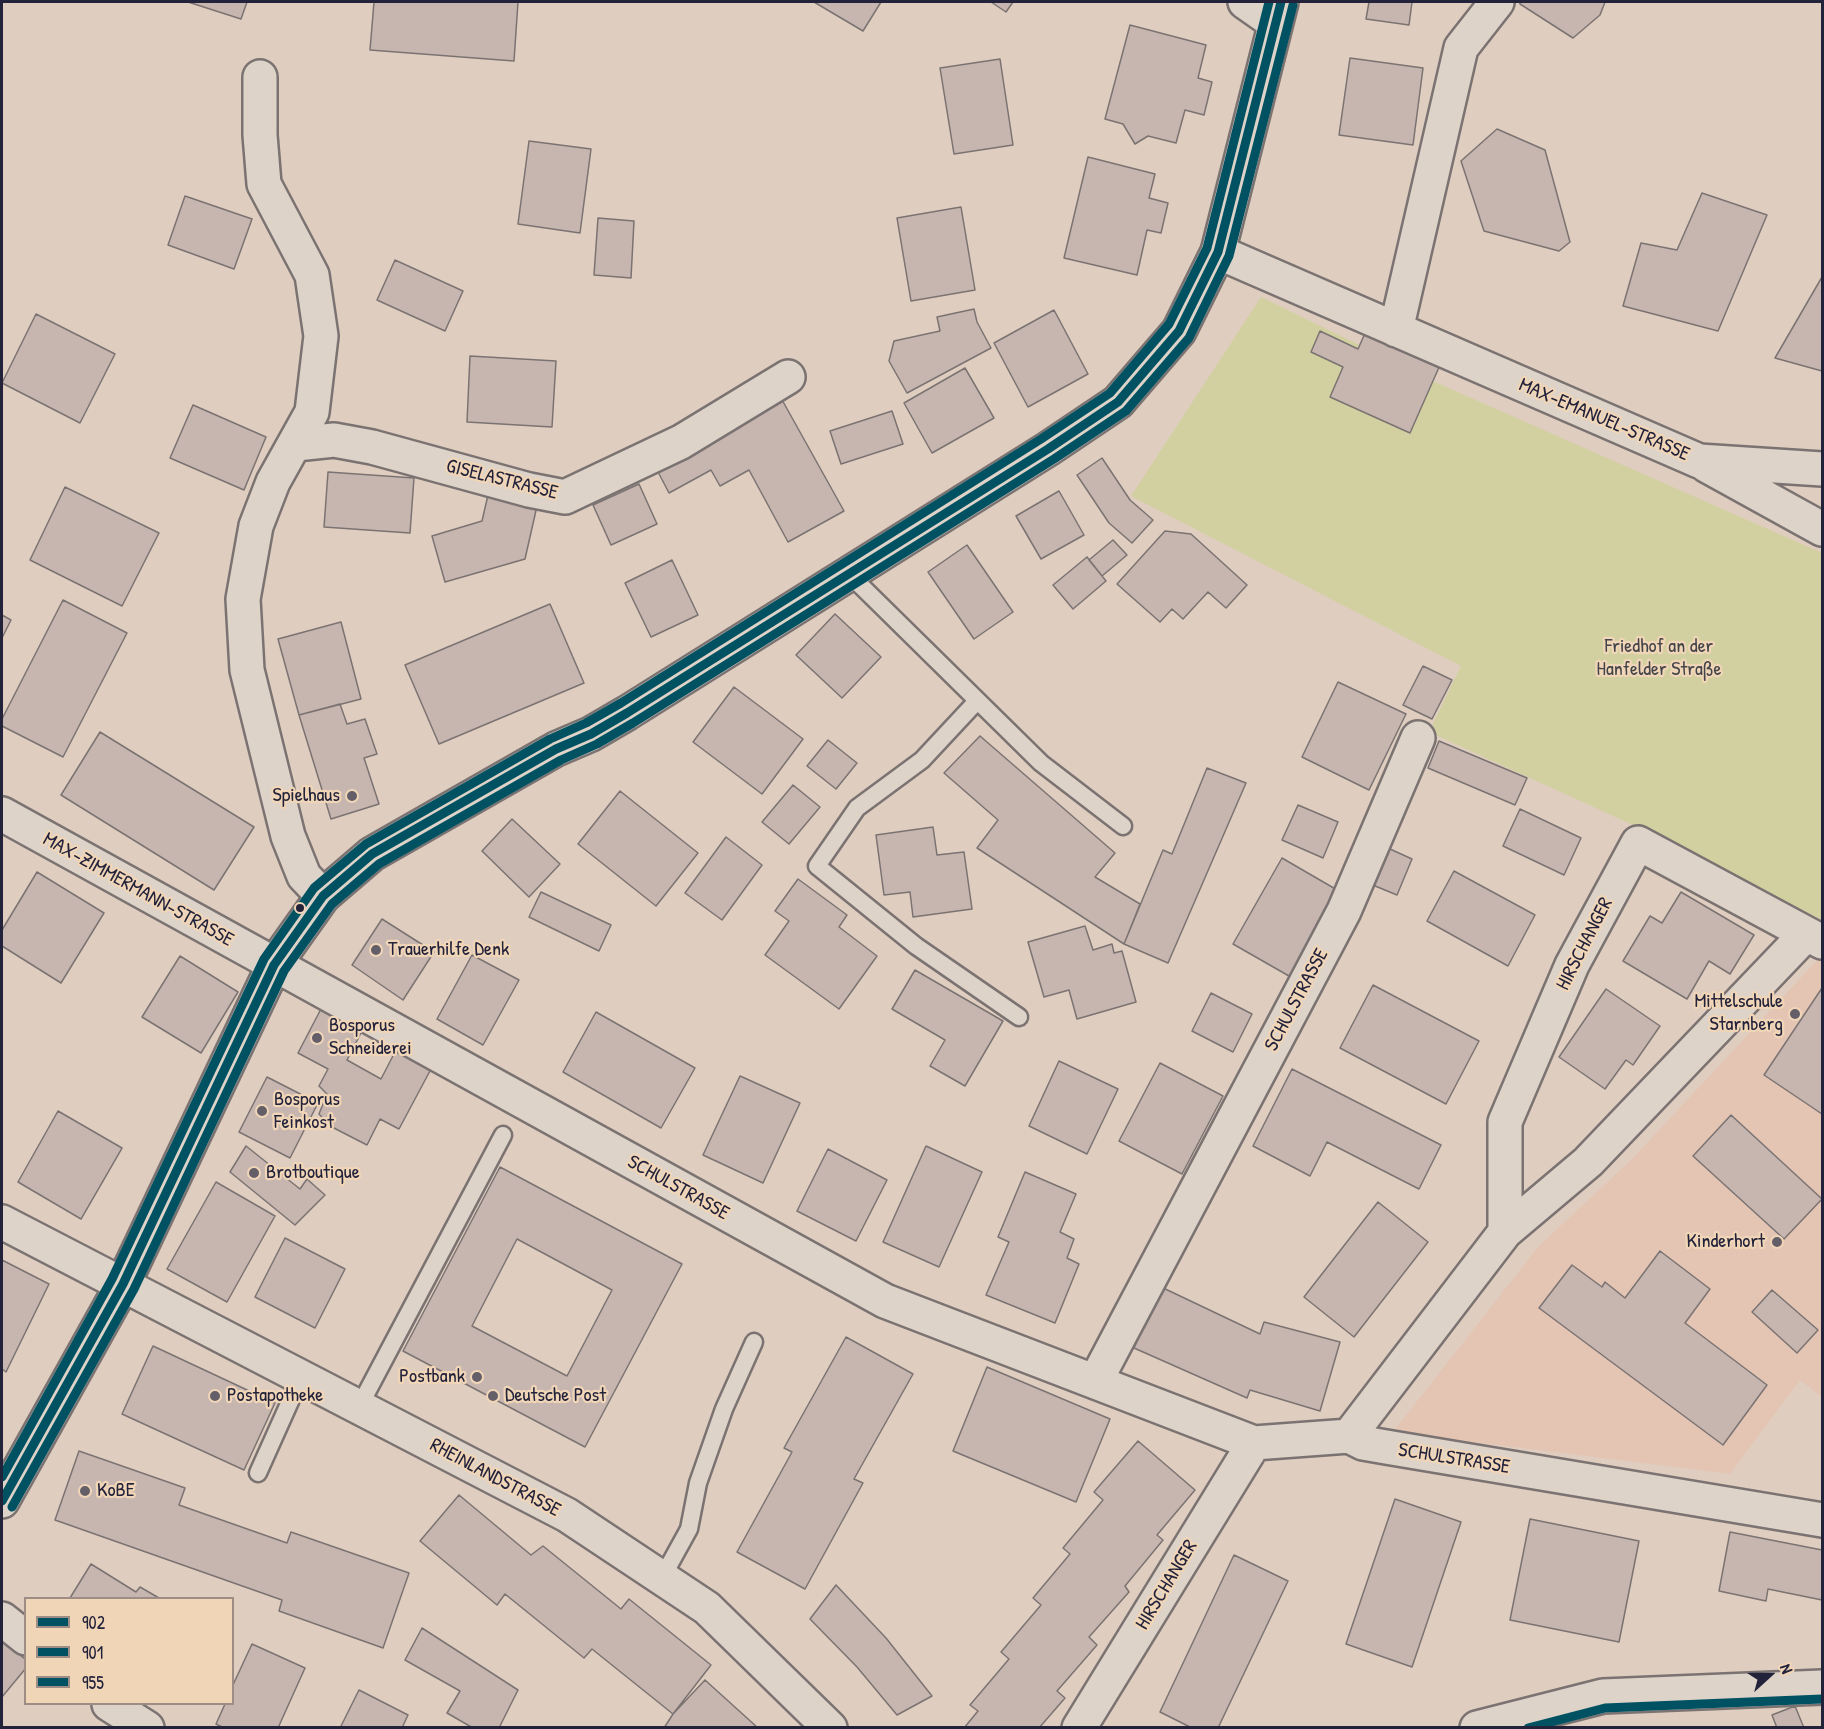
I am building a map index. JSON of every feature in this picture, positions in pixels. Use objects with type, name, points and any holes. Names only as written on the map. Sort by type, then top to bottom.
[{"type":"street","points":[[2,1501],[123,1284],[274,965],[322,896],[372,854],[556,749],[591,734],[627,713],[1048,449],[1118,402],[1179,331],[1218,252],[1278,12],[1245,2]]},
{"type":"street","points":[[1396,330],[1461,48],[1497,2]]},
{"type":"street","points":[[260,77],[260,135],[264,184],[312,275],[321,336],[312,412],[273,482],[256,526],[243,599],[247,670],[288,836],[304,876],[322,896]]},
{"type":"street","name":"MAX-EMANUEL-STRASSE","points":[[1218,252],[1699,461],[1822,469]]},
{"type":"street","name":"GISELASTRASSE","points":[[296,444],[334,440],[372,447],[529,490],[565,496],[681,442],[788,377]]},
{"type":"street","points":[[1699,461],[1822,529]]},
{"type":"street","name":"SCHULSTRASSE","points":[[1095,1382],[1344,911],[1418,738]]},
{"type":"street","name":"MAX-ZIMMERMANN-STRASSE","points":[[2,814],[274,965]]},
{"type":"street","name":"HIRSCHANGER","points":[[1349,1436],[1505,1232],[1588,1162],[1814,938],[1638,843],[1572,965],[1505,1122],[1505,1232]]},
{"type":"street","name":"SCHULSTRASSE","points":[[274,965],[885,1301],[1254,1443],[1349,1436],[1374,1445],[1822,1520]]},
{"type":"street","name":"RHEINLANDSTRASSE","points":[[2,1222],[567,1515],[707,1608],[830,1728]]},
{"type":"street","name":"HIRSCHANGER","points":[[1079,1728],[1254,1443]]},
{"type":"street","points":[[2,1619],[24,1636]]},
{"type":"street","points":[[1477,1728],[1603,1696],[1822,1687]]},
{"type":"street","points":[[111,1705],[147,1728]]},
{"type":"lane","points":[[849,574],[1041,763],[1123,825]]},
{"type":"lane","points":[[977,701],[922,760],[857,808],[818,866],[916,946],[1019,1017]]},
{"type":"lane","points":[[359,1407],[503,1136]]},
{"type":"lane","points":[[662,1578],[689,1529],[698,1483],[724,1409],[754,1342]]},
{"type":"lane","points":[[258,1473],[301,1377]]},
{"type":"shaded area","points":[[1822,955],[1822,1397],[1800,1380],[1730,1474],[1393,1432],[1538,1247],[1632,1159]]},
{"type":"green space","name":"Friedhof an der Hanfelder Straße","points":[[1261,297],[1435,382],[1822,553],[1822,920],[1633,825],[1429,732],[1461,666],[1131,496]]},
{"type":"building","points":[[188,2],[247,2],[241,19]]},
{"type":"building","points":[[374,2],[518,2],[514,61],[370,50]]},
{"type":"building","points":[[814,2],[881,2],[863,31]]},
{"type":"building","points":[[991,2],[1013,2],[1006,12]]},
{"type":"building","points":[[1369,2],[1412,2],[1409,25],[1366,19]]},
{"type":"building","points":[[1520,2],[1605,2],[1600,15],[1573,38]]},
{"type":"building","points":[[1130,25],[1206,45],[1198,78],[1212,82],[1204,115],[1185,110],[1176,143],[1148,136],[1135,144],[1123,124],[1105,119]]},
{"type":"building","points":[[1350,58],[1423,68],[1413,145],[1339,135]]},
{"type":"building","points":[[1000,59],[1013,145],[954,154],[940,68]]},
{"type":"building","points":[[1497,129],[1545,150],[1570,242],[1559,251],[1484,231],[1461,161]]},
{"type":"building","points":[[529,141],[591,149],[580,233],[518,224]]},
{"type":"building","points":[[1088,157],[1155,174],[1149,198],[1168,203],[1161,233],[1147,230],[1137,275],[1064,258]]},
{"type":"building","points":[[1702,193],[1767,215],[1718,331],[1623,306],[1641,243],[1677,250]]},
{"type":"building","points":[[185,196],[252,219],[234,269],[168,245]]},
{"type":"building","points":[[961,207],[975,290],[911,301],[897,218]]},
{"type":"building","points":[[598,218],[634,221],[631,278],[594,275]]},
{"type":"building","points":[[395,260],[463,291],[445,331],[377,300]]},
{"type":"building","points":[[1822,277],[1822,371],[1775,358]]},
{"type":"building","points":[[974,309],[977,322],[991,348],[907,393],[889,361],[894,341],[940,331],[937,317]]},
{"type":"building","points":[[1054,310],[1088,374],[1028,407],[994,343]]},
{"type":"building","points":[[36,314],[115,354],[80,423],[2,383]]},
{"type":"building","points":[[1320,331],[1358,349],[1366,331],[1440,365],[1410,433],[1330,397],[1343,367],[1311,352]]},
{"type":"building","points":[[470,356],[556,361],[552,427],[467,422]]},
{"type":"building","points":[[965,368],[994,418],[932,453],[904,403]]},
{"type":"building","points":[[781,398],[844,511],[788,542],[749,470],[720,486],[711,470],[669,493],[656,468]]},
{"type":"building","points":[[193,405],[266,437],[244,490],[170,458]]},
{"type":"building","points":[[892,411],[903,444],[841,464],[830,431]]},
{"type":"building","points":[[1102,458],[1130,500],[1153,520],[1132,543],[1109,523],[1077,475]]},
{"type":"building","points":[[328,472],[414,478],[410,533],[324,527]]},
{"type":"building","points":[[639,484],[657,524],[611,545],[593,505]]},
{"type":"building","points":[[65,487],[159,533],[122,606],[30,560]]},
{"type":"building","points":[[1059,491],[1084,535],[1041,559],[1016,516]]},
{"type":"building","points":[[488,495],[537,506],[525,559],[445,582],[432,536],[482,521]]},
{"type":"building","points":[[1165,531],[1191,534],[1247,585],[1226,608],[1208,592],[1183,619],[1172,609],[1160,622],[1117,584]]},
{"type":"building","points":[[1113,540],[1127,555],[1102,576],[1089,560]]},
{"type":"building","points":[[967,545],[1013,612],[974,639],[928,572]]},
{"type":"building","points":[[1087,557],[1106,581],[1073,609],[1053,585]]},
{"type":"building","points":[[672,560],[698,615],[651,637],[625,583]]},
{"type":"building","points":[[63,600],[127,633],[63,757],[2,726],[2,719]]},
{"type":"building","points":[[550,604],[584,683],[439,744],[405,665]]},
{"type":"building","points":[[835,614],[881,657],[842,698],[796,655]]},
{"type":"building","points":[[2,615],[11,620],[2,638]]},
{"type":"building","points":[[341,622],[361,699],[299,715],[278,639]]},
{"type":"building","points":[[1423,666],[1452,680],[1432,719],[1403,705]]},
{"type":"building","points":[[1338,682],[1406,714],[1369,790],[1302,757]]},
{"type":"building","points":[[734,687],[803,739],[762,794],[693,742]]},
{"type":"building","points":[[340,704],[347,724],[365,719],[377,754],[364,758],[379,804],[331,819],[299,715]]},
{"type":"building","points":[[100,732],[254,827],[214,890],[61,795]]},
{"type":"building","points":[[980,736],[1115,853],[1095,877],[1140,904],[1124,944],[977,848],[998,820],[944,773]]},
{"type":"building","points":[[828,740],[857,763],[836,789],[807,766]]},
{"type":"building","points":[[1439,741],[1527,778],[1515,805],[1428,768]]},
{"type":"building","points":[[1207,768],[1246,783],[1168,963],[1124,944],[1163,850],[1172,854]]},
{"type":"building","points":[[793,785],[820,807],[789,844],[762,822]]},
{"type":"building","points":[[620,791],[698,853],[656,906],[578,844]]},
{"type":"building","points":[[1298,805],[1338,822],[1323,858],[1282,840]]},
{"type":"building","points":[[1520,809],[1581,838],[1564,875],[1503,846]]},
{"type":"building","points":[[512,819],[560,864],[529,897],[482,851]]},
{"type":"building","points":[[933,827],[937,855],[964,852],[972,909],[913,917],[910,892],[884,895],[876,835]]},
{"type":"building","points":[[726,837],[762,865],[722,920],[685,893]]},
{"type":"building","points":[[1379,844],[1412,859],[1397,895],[1363,881]]},
{"type":"building","points":[[1282,858],[1344,894],[1296,980],[1233,944]]},
{"type":"building","points":[[1454,871],[1535,915],[1508,966],[1427,921]]},
{"type":"building","points":[[37,872],[104,913],[61,983],[2,946],[2,930]]},
{"type":"building","points":[[798,879],[847,915],[839,927],[877,956],[839,1009],[765,955],[789,921],[775,911]]},
{"type":"building","points":[[541,892],[611,925],[599,951],[529,917]]},
{"type":"building","points":[[1681,892],[1754,935],[1730,974],[1709,961],[1687,999],[1623,961],[1650,916],[1662,923]]},
{"type":"building","points":[[382,919],[434,952],[403,1000],[352,965]]},
{"type":"building","points":[[1085,926],[1093,950],[1112,944],[1114,953],[1122,951],[1136,1002],[1077,1019],[1069,990],[1044,997],[1028,942]]},
{"type":"building","points":[[472,955],[519,980],[483,1045],[437,1019]]},
{"type":"building","points":[[180,956],[238,992],[201,1053],[142,1017]]},
{"type":"building","points":[[915,970],[1003,1021],[965,1086],[930,1066],[945,1040],[892,1009]]},
{"type":"building","points":[[1373,985],[1479,1041],[1446,1104],[1340,1048]]},
{"type":"building","points":[[1822,988],[1822,1114],[1764,1075]]},
{"type":"building","points":[[1606,989],[1660,1026],[1633,1065],[1626,1060],[1605,1089],[1559,1057]]},
{"type":"building","points":[[1211,993],[1252,1014],[1233,1052],[1192,1031]]},
{"type":"building","points":[[322,1007],[363,1029],[347,1060],[381,1079],[396,1050],[431,1069],[399,1129],[380,1119],[367,1145],[330,1126],[319,1114],[327,1094],[319,1086],[328,1069],[298,1053]]},
{"type":"building","points":[[596,1012],[695,1068],[661,1128],[563,1072]]},
{"type":"building","points":[[1059,1061],[1118,1089],[1087,1154],[1029,1126]]},
{"type":"building","points":[[1160,1063],[1223,1096],[1182,1174],[1119,1141]]},
{"type":"building","points":[[1292,1069],[1441,1145],[1419,1189],[1327,1142],[1310,1176],[1253,1146]]},
{"type":"building","points":[[740,1076],[800,1103],[763,1183],[703,1155]]},
{"type":"building","points":[[267,1077],[318,1103],[290,1158],[239,1132]]},
{"type":"building","points":[[58,1111],[122,1148],[81,1219],[18,1182]]},
{"type":"building","points":[[1731,1115],[1822,1199],[1784,1239],[1693,1156]]},
{"type":"building","points":[[246,1146],[300,1189],[307,1179],[325,1195],[295,1225],[230,1172]]},
{"type":"building","points":[[926,1146],[982,1172],[939,1267],[883,1242]]},
{"type":"building","points":[[828,1149],[887,1180],[856,1241],[797,1211]]},
{"type":"building","points":[[500,1167],[682,1264],[585,1447],[403,1351]],"holes":[[[517,1239],[612,1290],[567,1376],[472,1326]]]},
{"type":"building","points":[[1025,1172],[1076,1194],[1060,1232],[1074,1239],[1067,1258],[1079,1264],[1055,1323],[986,1295],[1009,1242],[998,1237]]},
{"type":"building","points":[[216,1182],[275,1216],[227,1302],[167,1269]]},
{"type":"building","points":[[1378,1202],[1428,1242],[1354,1337],[1304,1297]]},
{"type":"building","points":[[285,1238],[345,1269],[315,1328],[255,1297]]},
{"type":"building","points":[[1660,1251],[1710,1289],[1685,1323],[1767,1385],[1723,1445],[1539,1308],[1572,1265],[1602,1287],[1605,1282],[1625,1298]]},
{"type":"building","points":[[2,1260],[49,1284],[6,1372],[2,1369]]},
{"type":"building","points":[[1159,1286],[1260,1334],[1264,1322],[1340,1342],[1320,1411],[1250,1390],[1247,1398],[1134,1348]]},
{"type":"building","points":[[1772,1290],[1818,1330],[1797,1353],[1752,1312]]},
{"type":"building","points":[[846,1337],[913,1374],[854,1479],[863,1483],[805,1589],[737,1552],[792,1452],[784,1448]]},
{"type":"building","points":[[153,1346],[275,1403],[244,1470],[122,1414]]},
{"type":"building","points":[[987,1367],[1110,1419],[1076,1502],[953,1451]]},
{"type":"building","points":[[1138,1441],[1195,1490],[1157,1535],[1163,1540],[1125,1586],[1129,1592],[1089,1637],[1097,1645],[1057,1691],[1065,1698],[1039,1728],[964,1728],[978,1711],[970,1705],[1009,1659],[1001,1652],[1041,1605],[1033,1598],[1070,1554],[1063,1548],[1103,1500],[1094,1492]]},
{"type":"building","points":[[79,1451],[185,1488],[179,1505],[287,1543],[291,1532],[409,1573],[383,1648],[279,1611],[282,1600],[55,1520]]},
{"type":"building","points":[[459,1495],[531,1555],[543,1546],[621,1609],[629,1599],[711,1665],[673,1714],[592,1649],[584,1658],[505,1594],[497,1605],[420,1541]]},
{"type":"building","points":[[1395,1499],[1461,1522],[1412,1667],[1346,1644]]},
{"type":"building","points":[[1530,1519],[1639,1541],[1619,1642],[1510,1620]]},
{"type":"building","points":[[1730,1532],[1822,1550],[1822,1600],[1768,1589],[1766,1601],[1719,1591]]},
{"type":"building","points":[[1234,1555],[1288,1581],[1218,1728],[1192,1728],[1160,1712]]},
{"type":"building","points":[[91,1564],[136,1592],[140,1587],[157,1597],[71,1597]]},
{"type":"building","points":[[836,1585],[886,1638],[932,1696],[897,1715],[857,1667],[810,1619]]},
{"type":"building","points":[[422,1628],[518,1690],[499,1728],[473,1728],[447,1713],[460,1691],[405,1660]]},
{"type":"building","points":[[2,1640],[24,1658],[24,1670],[2,1697]]},
{"type":"building","points":[[252,1644],[305,1668],[278,1728],[224,1728],[216,1724],[225,1705],[234,1705],[234,1683]]},
{"type":"building","points":[[705,1680],[758,1728],[664,1728],[673,1714]]},
{"type":"building","points":[[359,1690],[408,1715],[402,1728],[340,1728]]},
{"type":"building","points":[[1795,1706],[1804,1728],[1777,1728],[1772,1715]]},
{"type":"transit line","name":"955","points":[[2,1477],[112,1279],[264,959],[314,888],[366,844],[550,739],[586,723],[621,703],[1041,439],[1110,393],[1169,324],[1207,248],[1269,2]]},
{"type":"transit line","name":"902","points":[[2,1501],[123,1284],[274,965],[323,896],[372,854],[556,749],[591,734],[627,713],[1048,449],[1118,402],[1179,331],[1218,252],[1281,2]]},
{"type":"transit line","name":"901","points":[[12,1507],[134,1289],[284,971],[332,904],[379,864],[561,760],[597,744],[633,723],[1054,459],[1126,411],[1189,338],[1229,256],[1293,5]]},
{"type":"transit line","name":"901","points":[[1528,1728],[1605,1708],[1822,1699]]},
{"type":"place","name":"Spielhaus","points":[[352,796]]},
{"type":"place","name":"Trauerhilfe Denk","points":[[376,950]]},
{"type":"place","name":"Mittelschule Starnberg","points":[[1795,1014]]},
{"type":"place","name":"Bosporus Schneiderei","points":[[317,1038]]},
{"type":"place","name":"Bosporus Feinkost","points":[[262,1111]]},
{"type":"place","name":"Brotboutique","points":[[254,1173]]},
{"type":"place","name":"Kinderhort","points":[[1777,1242]]},
{"type":"place","name":"Postbank","points":[[477,1377]]},
{"type":"place","name":"Postapotheke","points":[[215,1396]]},
{"type":"place","name":"Deutsche Post","points":[[493,1396]]},
{"type":"place","name":"KoBE","points":[[85,1491]]}]
